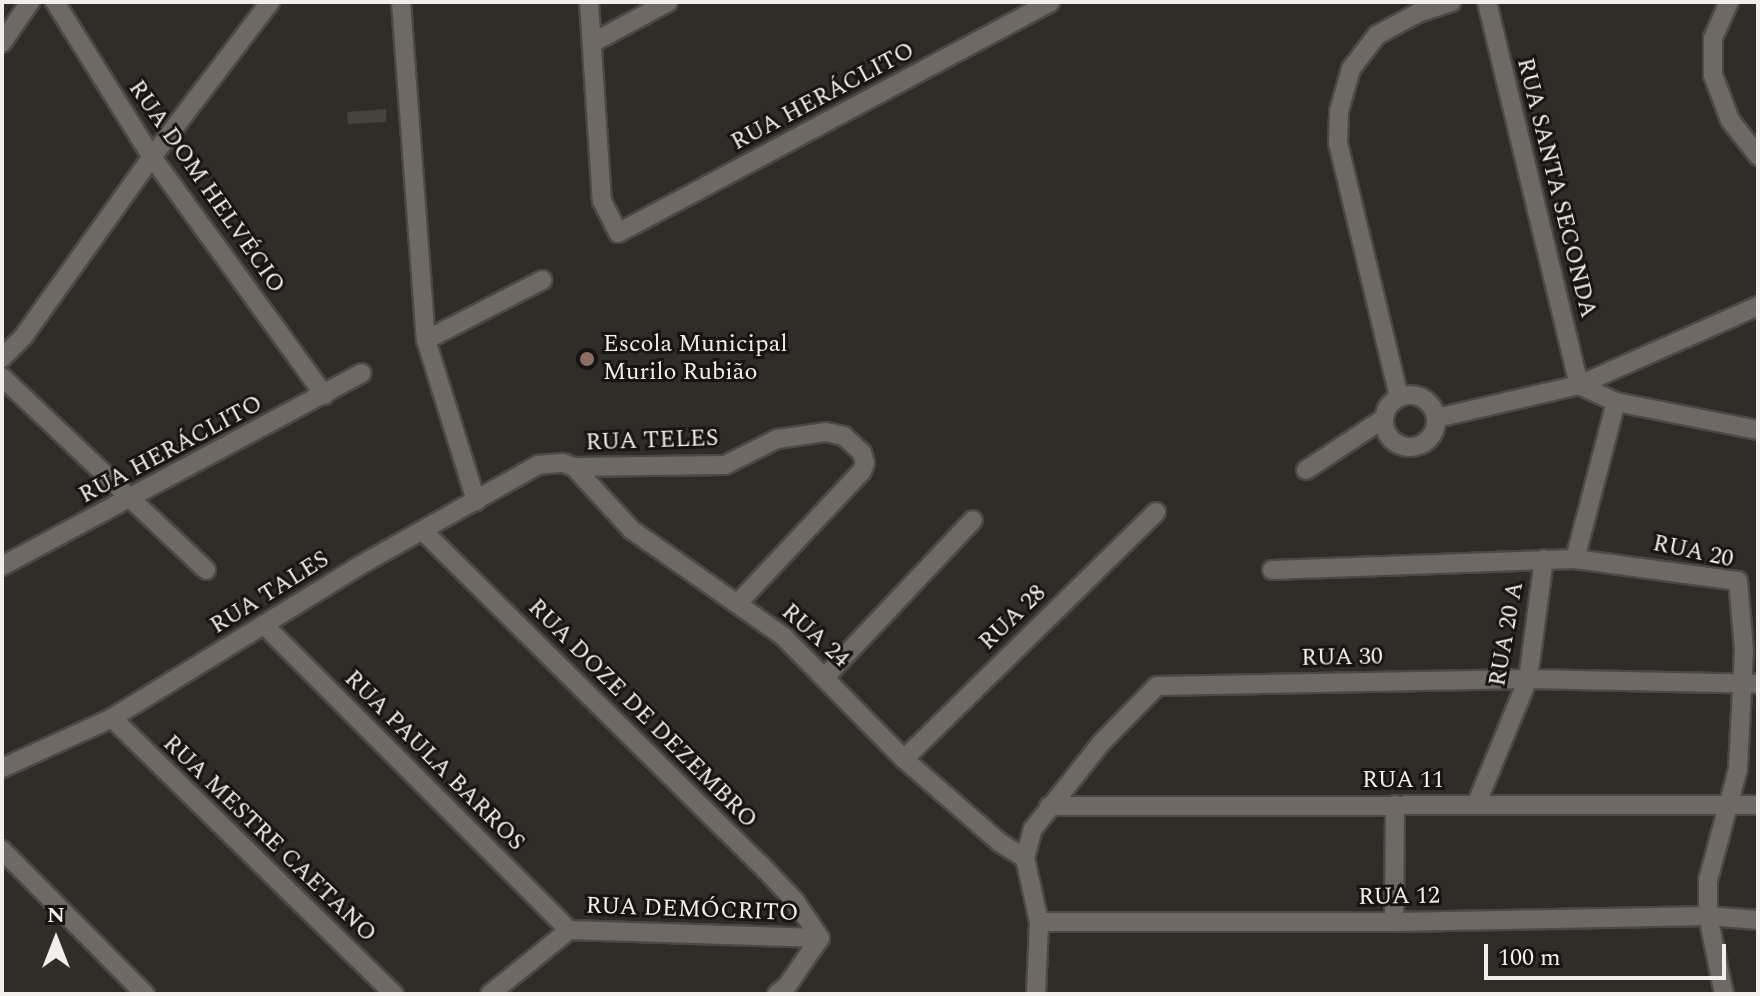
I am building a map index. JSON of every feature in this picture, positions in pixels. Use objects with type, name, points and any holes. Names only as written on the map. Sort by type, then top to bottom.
[{"type":"street","points":[[2,43],[30,2]]},
{"type":"street","name":"RUA DOM HELVÉCIO","points":[[55,2],[152,157],[324,395]]},
{"type":"street","points":[[2,358],[23,337],[152,157],[270,2]]},
{"type":"street","points":[[401,2],[426,340],[476,501]]},
{"type":"street","points":[[589,2],[592,43],[668,2]]},
{"type":"street","name":"RUA HERÁCLITO","points":[[592,43],[602,201],[618,233],[1050,2]]},
{"type":"street","points":[[1399,397],[1338,142],[1339,111],[1351,69],[1377,35],[1418,13],[1451,2]]},
{"type":"street","name":"RUA SANTA SECONDA","points":[[1487,2],[1579,385]]},
{"type":"street","points":[[1729,2],[1713,38],[1713,75],[1730,120],[1758,156]]},
{"type":"street","points":[[426,340],[542,280]]},
{"type":"street","points":[[1437,418],[1579,385],[1758,306]]},
{"type":"street","name":"RUA HERÁCLITO","points":[[2,566],[362,373]]},
{"type":"street","points":[[2,377],[206,570]]},
{"type":"street","points":[[1579,385],[1616,402],[1758,430]]},
{"type":"street","points":[[1306,470],[1383,419],[1388,406],[1399,397],[1411,394],[1423,398],[1437,418],[1434,432],[1424,443],[1410,447],[1396,444],[1387,433],[1383,419]]},
{"type":"street","points":[[1575,559],[1616,402]]},
{"type":"street","name":"RUA TELES","points":[[568,465],[725,465],[777,439],[826,432],[844,436],[862,453],[865,463],[862,471],[738,603]]},
{"type":"street","name":"RUA TALES","points":[[2,768],[112,718],[357,567],[538,465],[568,465]]},
{"type":"street","name":"RUA 24","points":[[568,465],[632,530],[784,637],[826,676],[904,759],[999,842],[1025,858]]},
{"type":"street","name":"RUA 28","points":[[904,759],[1156,512]]},
{"type":"street","points":[[826,676],[973,520]]},
{"type":"street","name":"RUA DOZE DE DEZEMBRO","points":[[423,531],[760,864],[795,901],[820,938]]},
{"type":"street","name":"RUA 20 A","points":[[1476,805],[1528,679],[1544,559]]},
{"type":"street","name":"RUA 20","points":[[1272,570],[1575,559],[1738,581],[1751,684],[1738,769],[1708,880],[1708,916],[1724,994]]},
{"type":"street","name":"RUA PAULA BARROS","points":[[265,626],[569,930]]},
{"type":"street","name":"RUA 30","points":[[1049,806],[1102,742],[1157,686],[1528,679],[1751,684]]},
{"type":"street","name":"RUA MESTRE CAETANO","points":[[112,718],[394,994]]},
{"type":"street","points":[[1394,922],[1395,805]]},
{"type":"street","name":"RUA 11","points":[[1049,806],[1758,805]]},
{"type":"street","points":[[1036,994],[1039,922],[1025,858],[1033,829],[1049,806]]},
{"type":"street","points":[[2,850],[145,994]]},
{"type":"street","name":"RUA 12","points":[[1039,922],[1394,922],[1708,916],[1758,920]]},
{"type":"street","name":"RUA DEMÓCRITO","points":[[490,994],[569,930],[820,938]]},
{"type":"street","points":[[777,994],[787,986],[820,938]]},
{"type":"building","points":[[386,109],[386,122],[348,124],[347,112]]},
{"type":"place","name":"Escola Municipal Murilo Rubião","points":[[587,359]]}]
